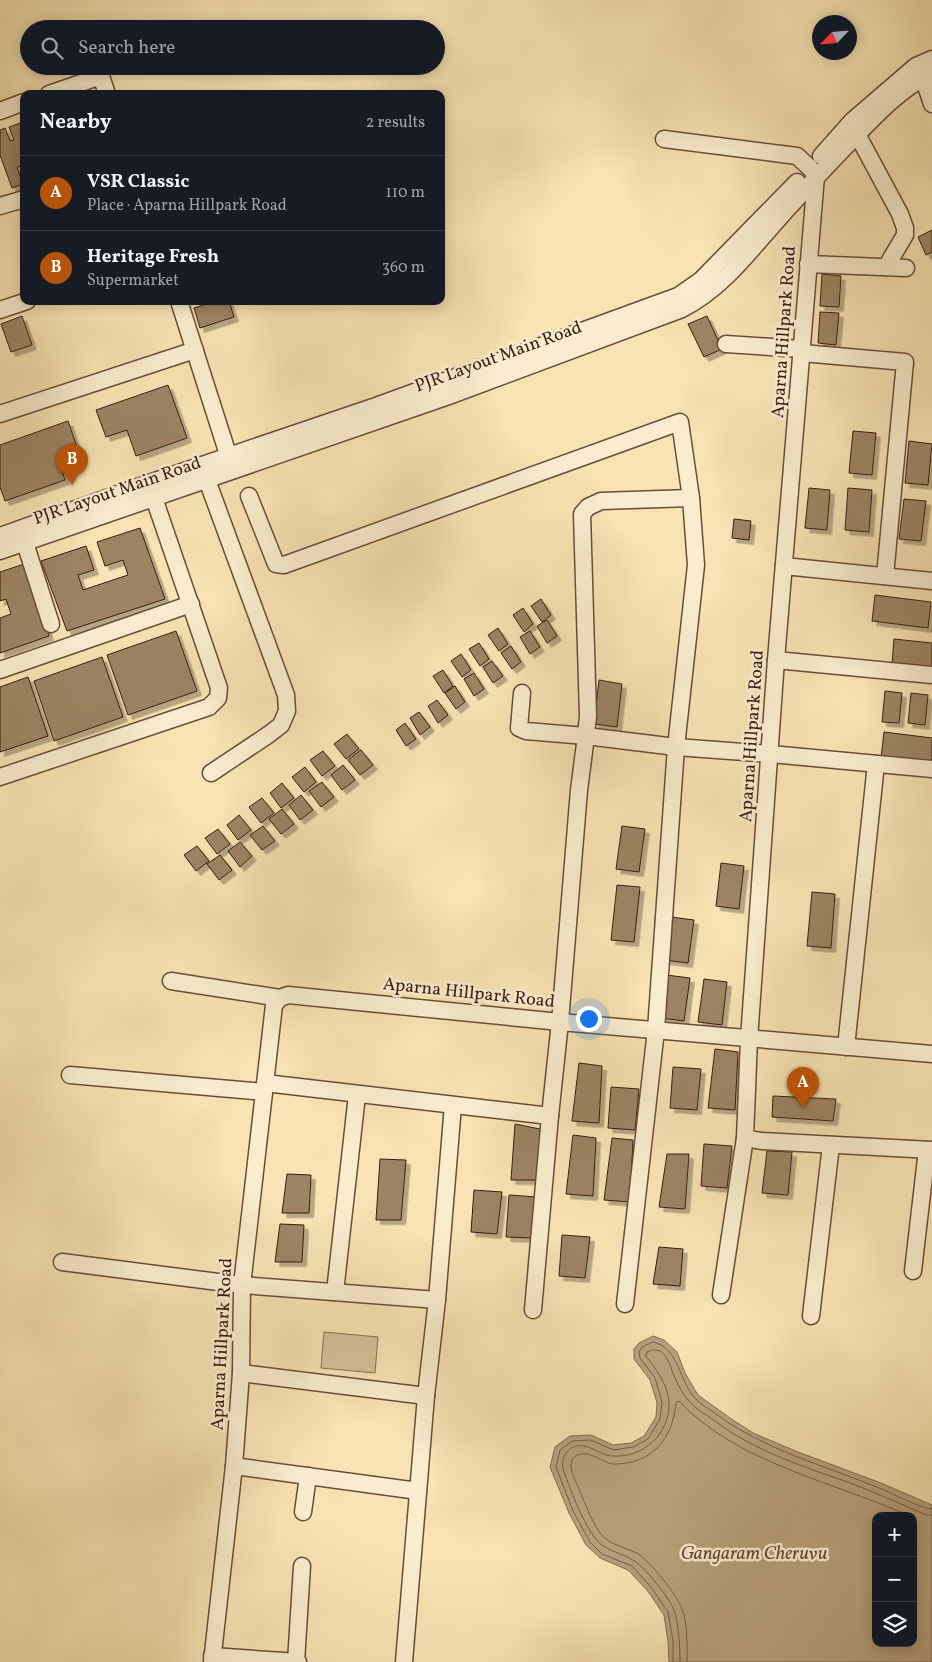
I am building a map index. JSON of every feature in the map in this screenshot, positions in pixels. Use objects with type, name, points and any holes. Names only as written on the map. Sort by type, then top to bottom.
[{"type":"street","name":"PJR Layout Main Road","points":[[231,464],[446,397],[682,309],[696,302],[734,270],[852,121],[916,66],[932,59]]},
{"type":"street","name":"PJR Layout Main Road","points":[[0,551],[207,480],[231,464],[376,406],[678,296],[701,280],[757,224],[873,118],[928,75]]},
{"type":"street","points":[[928,75],[932,104]]},
{"type":"street","points":[[61,90],[101,76],[106,90]]},
{"type":"street","points":[[0,111],[20,104]]},
{"type":"street","points":[[857,134],[900,214],[905,228],[905,235],[886,267]]},
{"type":"street","points":[[664,139],[797,156],[813,172]]},
{"type":"street","name":"Aparna Hillpark Road","points":[[212,1659],[234,1466],[241,1373],[242,1285],[274,1005],[280,998],[297,996],[749,1039],[771,754],[776,660],[802,351],[813,172]]},
{"type":"street","points":[[0,206],[20,199]]},
{"type":"street","points":[[808,264],[906,268]]},
{"type":"street","points":[[0,310],[20,303]]},
{"type":"street","points":[[0,536],[231,464],[179,305]]},
{"type":"street","points":[[726,344],[905,362],[886,576]]},
{"type":"street","points":[[0,414],[195,350]]},
{"type":"street","points":[[249,496],[276,564],[284,565],[680,422],[691,498],[696,565],[676,747],[656,1030],[624,1304]]},
{"type":"street","points":[[207,480],[286,695],[287,711],[281,725],[211,773]]},
{"type":"street","points":[[0,777],[209,707],[218,698],[219,688],[154,498]]},
{"type":"street","points":[[533,1310],[560,1022],[575,829],[588,716],[582,514],[588,507],[601,501],[691,498]]},
{"type":"street","points":[[25,542],[51,624]]},
{"type":"street","points":[[784,566],[932,581]]},
{"type":"street","points":[[0,670],[191,604]]},
{"type":"street","points":[[776,660],[932,675]]},
{"type":"street","points":[[522,693],[519,728],[526,731],[676,747],[932,769]]},
{"type":"street","points":[[846,1047],[876,764]]},
{"type":"street","points":[[171,981],[280,998]]},
{"type":"street","points":[[721,1295],[745,1138],[749,1039],[932,1054]]},
{"type":"street","points":[[70,1075],[357,1095],[550,1116]]},
{"type":"street","points":[[335,1292],[357,1095]]},
{"type":"street","points":[[404,1662],[453,1105]]},
{"type":"street","points":[[745,1138],[761,1141],[930,1150],[913,1271]]},
{"type":"street","points":[[811,1316],[831,1145]]},
{"type":"street","points":[[62,1262],[242,1285],[437,1300]]},
{"type":"street","points":[[241,1373],[426,1396]]},
{"type":"street","points":[[234,1466],[418,1492]]},
{"type":"street","points":[[303,1512],[308,1476]]},
{"type":"street","points":[[212,1659],[297,1662],[302,1566]]},
{"type":"shaded area","points":[[324,1332],[378,1337],[375,1373],[321,1368]]},
{"type":"water","name":"Gangaram Cheruvu","points":[[653,1336],[664,1340],[677,1352],[685,1373],[698,1395],[753,1433],[932,1505],[932,1662],[669,1662],[664,1615],[647,1590],[628,1570],[600,1558],[586,1545],[569,1513],[550,1467],[555,1447],[570,1436],[591,1435],[613,1445],[631,1443],[644,1436],[656,1417],[657,1403],[650,1380],[634,1359],[634,1349],[639,1343]]},
{"type":"building","points":[[20,123],[20,166],[17,167],[20,176],[20,185],[12,188],[0,155],[0,130],[5,128],[10,141],[14,140],[9,127]]},
{"type":"building","points":[[932,230],[932,252],[926,255],[918,237]]},
{"type":"building","points":[[822,274],[841,276],[839,307],[820,306]]},
{"type":"building","points":[[203,305],[230,305],[234,317],[200,328],[194,308]]},
{"type":"building","points":[[820,312],[839,313],[836,345],[818,343]]},
{"type":"building","points":[[22,316],[32,345],[11,352],[1,324]]},
{"type":"building","points":[[707,316],[722,349],[704,357],[688,324]]},
{"type":"building","points":[[168,385],[187,438],[136,456],[127,430],[106,437],[96,410]]},
{"type":"building","points":[[68,421],[78,450],[57,457],[65,480],[5,501],[0,487],[0,445]]},
{"type":"building","points":[[853,431],[876,433],[872,475],[849,473]]},
{"type":"building","points":[[909,441],[932,444],[928,485],[905,483]]},
{"type":"building","points":[[809,488],[830,490],[827,530],[805,528]]},
{"type":"building","points":[[848,488],[872,490],[869,532],[845,530]]},
{"type":"building","points":[[904,499],[926,501],[921,541],[899,539]]},
{"type":"building","points":[[734,519],[751,521],[749,540],[732,538]]},
{"type":"building","points":[[140,528],[165,599],[67,631],[41,561],[86,546],[94,570],[78,575],[83,590],[128,575],[123,560],[105,566],[97,542]]},
{"type":"building","points":[[27,563],[49,636],[0,653],[0,618],[11,614],[6,599],[0,601],[0,572]]},
{"type":"building","points":[[875,595],[931,602],[928,628],[872,621]]},
{"type":"building","points":[[541,599],[551,615],[542,622],[531,606]]},
{"type":"building","points":[[523,608],[533,624],[524,632],[513,615]]},
{"type":"building","points":[[547,620],[557,636],[547,643],[537,626]]},
{"type":"building","points":[[498,628],[508,644],[499,651],[488,635]]},
{"type":"building","points":[[176,631],[197,691],[128,715],[107,655]]},
{"type":"building","points":[[530,631],[540,647],[530,654],[520,637]]},
{"type":"building","points":[[894,639],[932,643],[932,667],[892,663]]},
{"type":"building","points":[[479,643],[489,659],[480,666],[469,649]]},
{"type":"building","points":[[511,646],[521,662],[512,669],[501,653]]},
{"type":"building","points":[[461,654],[471,670],[462,677],[451,661]]},
{"type":"building","points":[[102,657],[123,717],[54,741],[34,681]]},
{"type":"building","points":[[492,661],[503,676],[493,683],[483,667]]},
{"type":"building","points":[[443,670],[453,686],[444,693],[433,676]]},
{"type":"building","points":[[474,673],[484,689],[474,696],[464,679]]},
{"type":"building","points":[[28,677],[48,736],[0,752],[0,687]]},
{"type":"building","points":[[599,680],[622,684],[617,727],[594,724]]},
{"type":"building","points":[[455,686],[465,702],[456,709],[445,693]]},
{"type":"building","points":[[885,691],[902,693],[899,723],[882,722]]},
{"type":"building","points":[[911,693],[928,695],[925,725],[908,723]]},
{"type":"building","points":[[437,700],[448,715],[438,723],[428,706]]},
{"type":"building","points":[[419,712],[430,727],[420,735],[410,718]]},
{"type":"building","points":[[405,723],[416,739],[406,746],[396,730]]},
{"type":"building","points":[[884,732],[932,738],[932,764],[881,758]]},
{"type":"building","points":[[347,734],[359,749],[346,759],[334,744]]},
{"type":"building","points":[[361,750],[373,765],[360,775],[348,760]]},
{"type":"building","points":[[323,751],[335,766],[322,776],[310,760]]},
{"type":"building","points":[[343,765],[355,780],[342,790],[331,775]]},
{"type":"building","points":[[305,767],[316,782],[304,792],[292,777]]},
{"type":"building","points":[[322,782],[334,797],[321,807],[309,791]]},
{"type":"building","points":[[282,783],[294,798],[281,808],[270,793]]},
{"type":"building","points":[[301,795],[313,810],[300,820],[289,805]]},
{"type":"building","points":[[262,798],[274,813],[261,823],[249,807]]},
{"type":"building","points":[[282,809],[294,824],[281,834],[269,819]]},
{"type":"building","points":[[239,815],[251,830],[238,840],[227,825]]},
{"type":"building","points":[[263,826],[275,841],[262,850],[250,835]]},
{"type":"building","points":[[622,826],[645,829],[639,872],[616,869]]},
{"type":"building","points":[[218,829],[230,844],[217,854],[205,838]]},
{"type":"building","points":[[240,842],[252,856],[240,867],[228,851]]},
{"type":"building","points":[[197,846],[209,861],[196,871],[184,855]]},
{"type":"building","points":[[220,855],[232,870],[219,880],[207,864]]},
{"type":"building","points":[[721,863],[744,866],[739,909],[716,906]]},
{"type":"building","points":[[617,885],[640,887],[634,942],[611,940]]},
{"type":"building","points":[[812,892],[835,894],[831,948],[807,946]]},
{"type":"building","points":[[671,917],[694,920],[688,963],[665,960]]},
{"type":"building","points":[[666,975],[690,978],[684,1021],[661,1018]]},
{"type":"building","points":[[704,979],[727,982],[722,1025],[698,1022]]},
{"type":"building","points":[[715,1049],[738,1052],[735,1110],[708,1108]]},
{"type":"building","points":[[579,1063],[602,1066],[599,1123],[572,1121]]},
{"type":"building","points":[[673,1067],[701,1069],[697,1110],[670,1108]]},
{"type":"building","points":[[611,1087],[639,1089],[635,1130],[608,1128]]},
{"type":"building","points":[[773,1096],[836,1099],[833,1121],[772,1117]]},
{"type":"building","points":[[515,1124],[540,1129],[538,1180],[511,1180]]},
{"type":"building","points":[[573,1135],[596,1138],[593,1196],[566,1194]]},
{"type":"building","points":[[612,1138],[633,1140],[630,1202],[604,1200]]},
{"type":"building","points":[[704,1144],[732,1146],[727,1188],[701,1186]]},
{"type":"building","points":[[767,1151],[792,1152],[788,1195],[762,1193]]},
{"type":"building","points":[[667,1154],[689,1154],[685,1209],[659,1207]]},
{"type":"building","points":[[380,1159],[406,1160],[401,1220],[376,1220]]},
{"type":"building","points":[[287,1174],[311,1175],[309,1213],[282,1213]]},
{"type":"building","points":[[474,1190],[502,1192],[497,1234],[471,1232]]},
{"type":"building","points":[[509,1195],[537,1197],[533,1238],[506,1237]]},
{"type":"building","points":[[280,1224],[304,1225],[302,1262],[275,1262]]},
{"type":"building","points":[[562,1235],[590,1237],[585,1278],[559,1276]]},
{"type":"building","points":[[659,1247],[683,1249],[680,1286],[653,1284]]},
{"type":"place","name":"Heritage Fresh","points":[[72,485]]},
{"type":"place","name":"VSR Classic","points":[[803,1108]]}]
